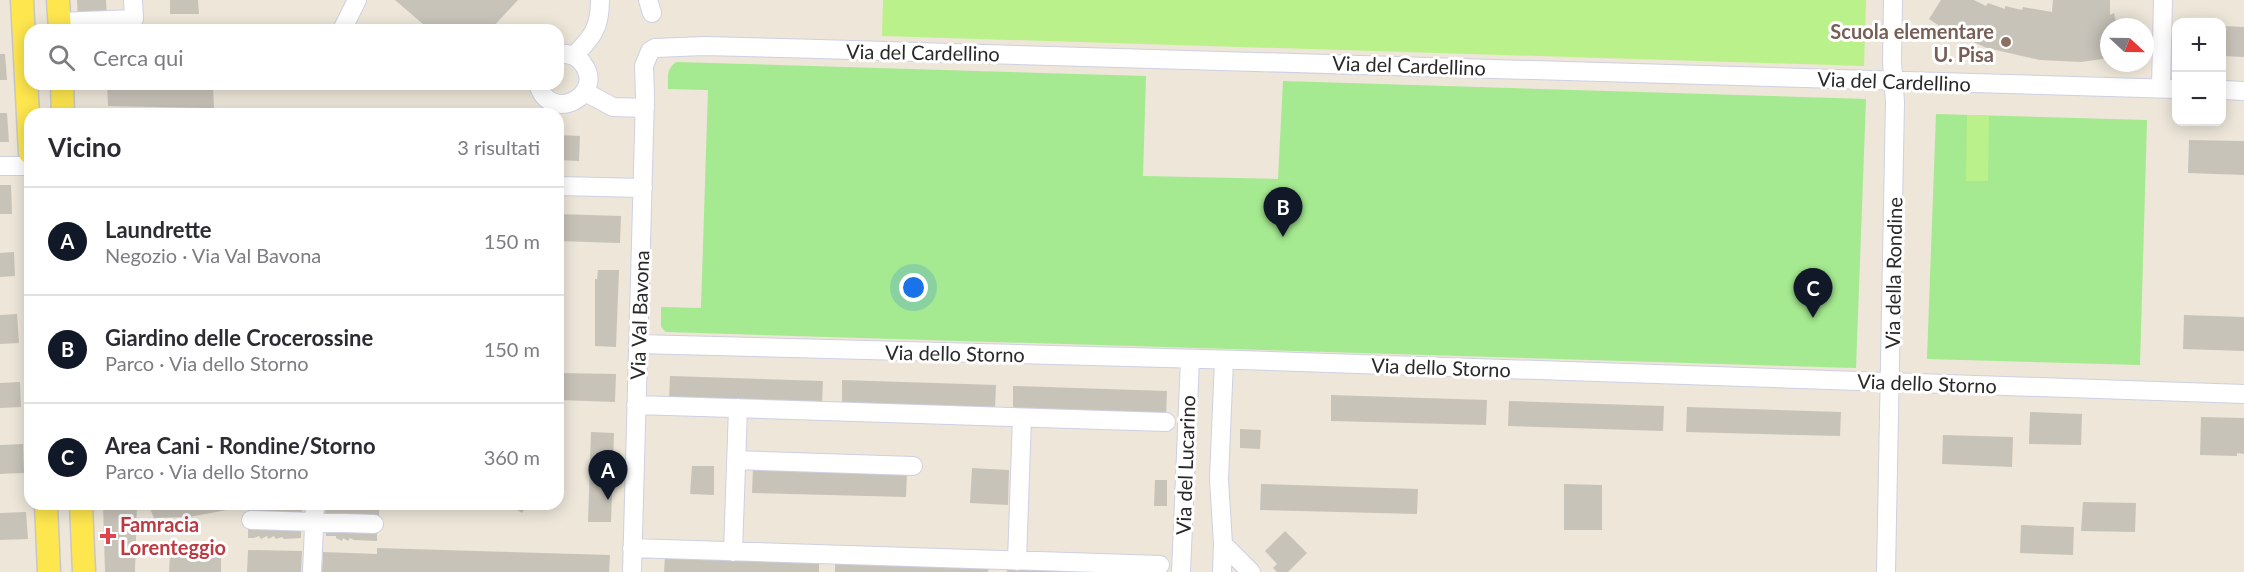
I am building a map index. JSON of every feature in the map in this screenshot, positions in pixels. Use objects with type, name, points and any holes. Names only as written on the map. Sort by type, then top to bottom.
[{"type":"main road","points":[[22,0],[24,38]]},
{"type":"main road","points":[[27,90],[28,108]]},
{"type":"main road","points":[[62,90],[63,108]]},
{"type":"main road","points":[[46,510],[49,572]]},
{"type":"main road","points":[[81,510],[84,572]]},
{"type":"street","points":[[59,17],[134,19],[133,0]]},
{"type":"street","points":[[345,24],[357,0]]},
{"type":"street","points":[[566,55],[594,35],[600,14],[600,0]]},
{"type":"street","name":"Via della Rondine","points":[[1886,572],[1895,81],[1892,62],[1893,0]]},
{"type":"street","points":[[2163,0],[2169,88]]},
{"type":"street","name":"Via del Cardellino","points":[[645,58],[655,48],[704,46],[2169,88]]},
{"type":"street","points":[[541,90],[556,103],[572,102],[585,92],[588,76],[581,61],[566,55]]},
{"type":"street","name":"Via Val Bavona","points":[[632,572],[645,58]]},
{"type":"street","points":[[2226,90],[2244,91]]},
{"type":"street","points":[[585,92],[613,107],[645,102]]},
{"type":"street","points":[[0,166],[24,166]]},
{"type":"street","points":[[564,186],[643,188]]},
{"type":"street","name":"Via dello Storno","points":[[638,344],[1224,360],[2244,394]]},
{"type":"street","name":"Via del Lucarino","points":[[1181,572],[1190,359]]},
{"type":"street","name":"Via del Lucarino","points":[[1222,572],[1223,544],[1219,479],[1224,360]]},
{"type":"street","points":[[636,405],[1166,422]]},
{"type":"street","points":[[733,552],[738,408]]},
{"type":"street","points":[[1017,561],[1022,418]]},
{"type":"street","points":[[736,460],[913,466]]},
{"type":"street","points":[[251,520],[314,513],[374,524]]},
{"type":"street","points":[[312,572],[314,513]]},
{"type":"street","points":[[1223,544],[1251,572]]},
{"type":"street","points":[[632,549],[1160,565]]},
{"type":"green space","points":[[883,0],[1866,0],[1864,66],[882,36]]},
{"type":"green space","points":[[676,62],[1146,76],[1143,176],[1278,179],[1283,81],[1866,99],[1856,368],[666,332],[661,327],[661,307],[701,308],[708,90],[668,89],[669,71]]},
{"type":"green space","points":[[1936,114],[2147,120],[2140,365],[1927,359]]},
{"type":"green space","points":[[1967,115],[1989,115],[1988,181],[1966,181]]},
{"type":"building","points":[[77,0],[106,0],[107,18],[78,20]]},
{"type":"building","points":[[170,0],[198,0],[199,14],[170,14]]},
{"type":"building","points":[[395,0],[518,0],[496,24],[423,24]]},
{"type":"building","points":[[1941,0],[1974,0],[1986,6],[1988,3],[2005,9],[2005,6],[2022,10],[2023,7],[2052,12],[2053,0],[2110,0],[2110,15],[2114,13],[2115,18],[2100,18],[2100,59],[2081,62],[2040,60],[1987,48],[1944,29],[1929,19]]},
{"type":"building","points":[[2226,26],[2244,27],[2244,57],[2226,56]]},
{"type":"building","points":[[0,54],[5,54],[7,80],[0,80]]},
{"type":"building","points":[[107,90],[213,90],[214,108],[108,106]]},
{"type":"building","points":[[0,113],[7,113],[9,142],[0,142]]},
{"type":"building","points":[[564,135],[580,136],[579,161],[564,160]]},
{"type":"building","points":[[2189,140],[2244,141],[2244,175],[2188,173]]},
{"type":"building","points":[[0,185],[11,185],[12,214],[0,214]]},
{"type":"building","points":[[564,214],[621,216],[620,243],[564,241]]},
{"type":"building","points":[[14,252],[15,276],[0,277],[0,253]]},
{"type":"building","points":[[598,270],[619,270],[616,347],[595,346],[595,279],[597,279]]},
{"type":"building","points":[[17,314],[19,343],[0,344],[0,315]]},
{"type":"building","points":[[2184,315],[2244,317],[2244,351],[2183,349]]},
{"type":"building","points":[[564,373],[616,374],[615,402],[564,400]]},
{"type":"building","points":[[670,376],[823,381],[822,405],[669,400]]},
{"type":"building","points":[[842,380],[996,385],[995,409],[842,404]]},
{"type":"building","points":[[20,382],[21,407],[0,408],[0,383]]},
{"type":"building","points":[[1013,386],[1167,391],[1166,415],[1013,410]]},
{"type":"building","points":[[1331,395],[1487,400],[1486,425],[1331,421]]},
{"type":"building","points":[[1509,401],[1664,406],[1663,431],[1508,426]]},
{"type":"building","points":[[1687,407],[1841,412],[1840,436],[1686,432]]},
{"type":"building","points":[[2030,412],[2082,414],[2081,445],[2029,444]]},
{"type":"building","points":[[2201,417],[2244,418],[2244,454],[2237,453],[2237,456],[2200,455]]},
{"type":"building","points":[[1240,429],[1261,430],[1260,449],[1240,448]]},
{"type":"building","points":[[591,432],[614,433],[611,522],[588,522]]},
{"type":"building","points":[[1943,435],[2013,437],[2012,467],[1942,464]]},
{"type":"building","points":[[23,444],[24,473],[0,474],[0,445]]},
{"type":"building","points":[[692,466],[714,466],[714,495],[690,494]]},
{"type":"building","points":[[753,468],[907,473],[906,497],[752,493]]},
{"type":"building","points":[[972,468],[1009,470],[1008,505],[970,503]]},
{"type":"building","points":[[1155,480],[1167,480],[1167,506],[1154,506]]},
{"type":"building","points":[[1261,484],[1418,489],[1417,514],[1260,510]]},
{"type":"building","points":[[1564,484],[1602,485],[1602,530],[1564,530]]},
{"type":"building","points":[[2083,502],[2136,503],[2135,532],[2081,531]]},
{"type":"building","points":[[103,510],[137,510],[135,572],[105,572]]},
{"type":"building","points":[[151,510],[227,510],[189,517],[154,518]]},
{"type":"building","points":[[249,510],[302,510],[302,517],[248,516]]},
{"type":"building","points":[[326,510],[379,510],[379,520],[325,517]]},
{"type":"building","points":[[26,512],[28,539],[0,540],[0,513]]},
{"type":"building","points":[[248,525],[301,527],[301,538],[276,539],[274,536],[268,539],[267,536],[261,539],[259,536],[248,538]]},
{"type":"building","points":[[2021,525],[2074,527],[2073,555],[2020,553]]},
{"type":"building","points":[[326,528],[377,530],[377,541],[350,538],[348,541],[343,538],[342,541],[336,536],[326,536]]},
{"type":"building","points":[[1285,531],[1307,553],[1288,572],[1277,572],[1273,568],[1277,564],[1265,551]]},
{"type":"building","points":[[377,548],[610,555],[609,572],[322,572],[323,552],[377,554]]},
{"type":"building","points":[[248,550],[302,551],[301,572],[247,572]]},
{"type":"building","points":[[170,553],[221,555],[221,572],[169,572]]},
{"type":"building","points":[[665,557],[819,561],[819,572],[664,572]]},
{"type":"building","points":[[835,562],[989,567],[988,572],[835,572]]},
{"type":"building","points":[[1007,567],[1104,572],[1007,572]]},
{"type":"place","name":"Scuola elementare U. Pisa","points":[[2006,42]]},
{"type":"place","name":"Giardino delle Crocerossine","points":[[1283,237]]},
{"type":"place","name":"Area Cani - Rondine/Storno","points":[[1813,318]]},
{"type":"place","name":"Laundrette","points":[[608,500]]},
{"type":"place","name":"Famracia Lorenteggio","points":[[108,536]]}]
